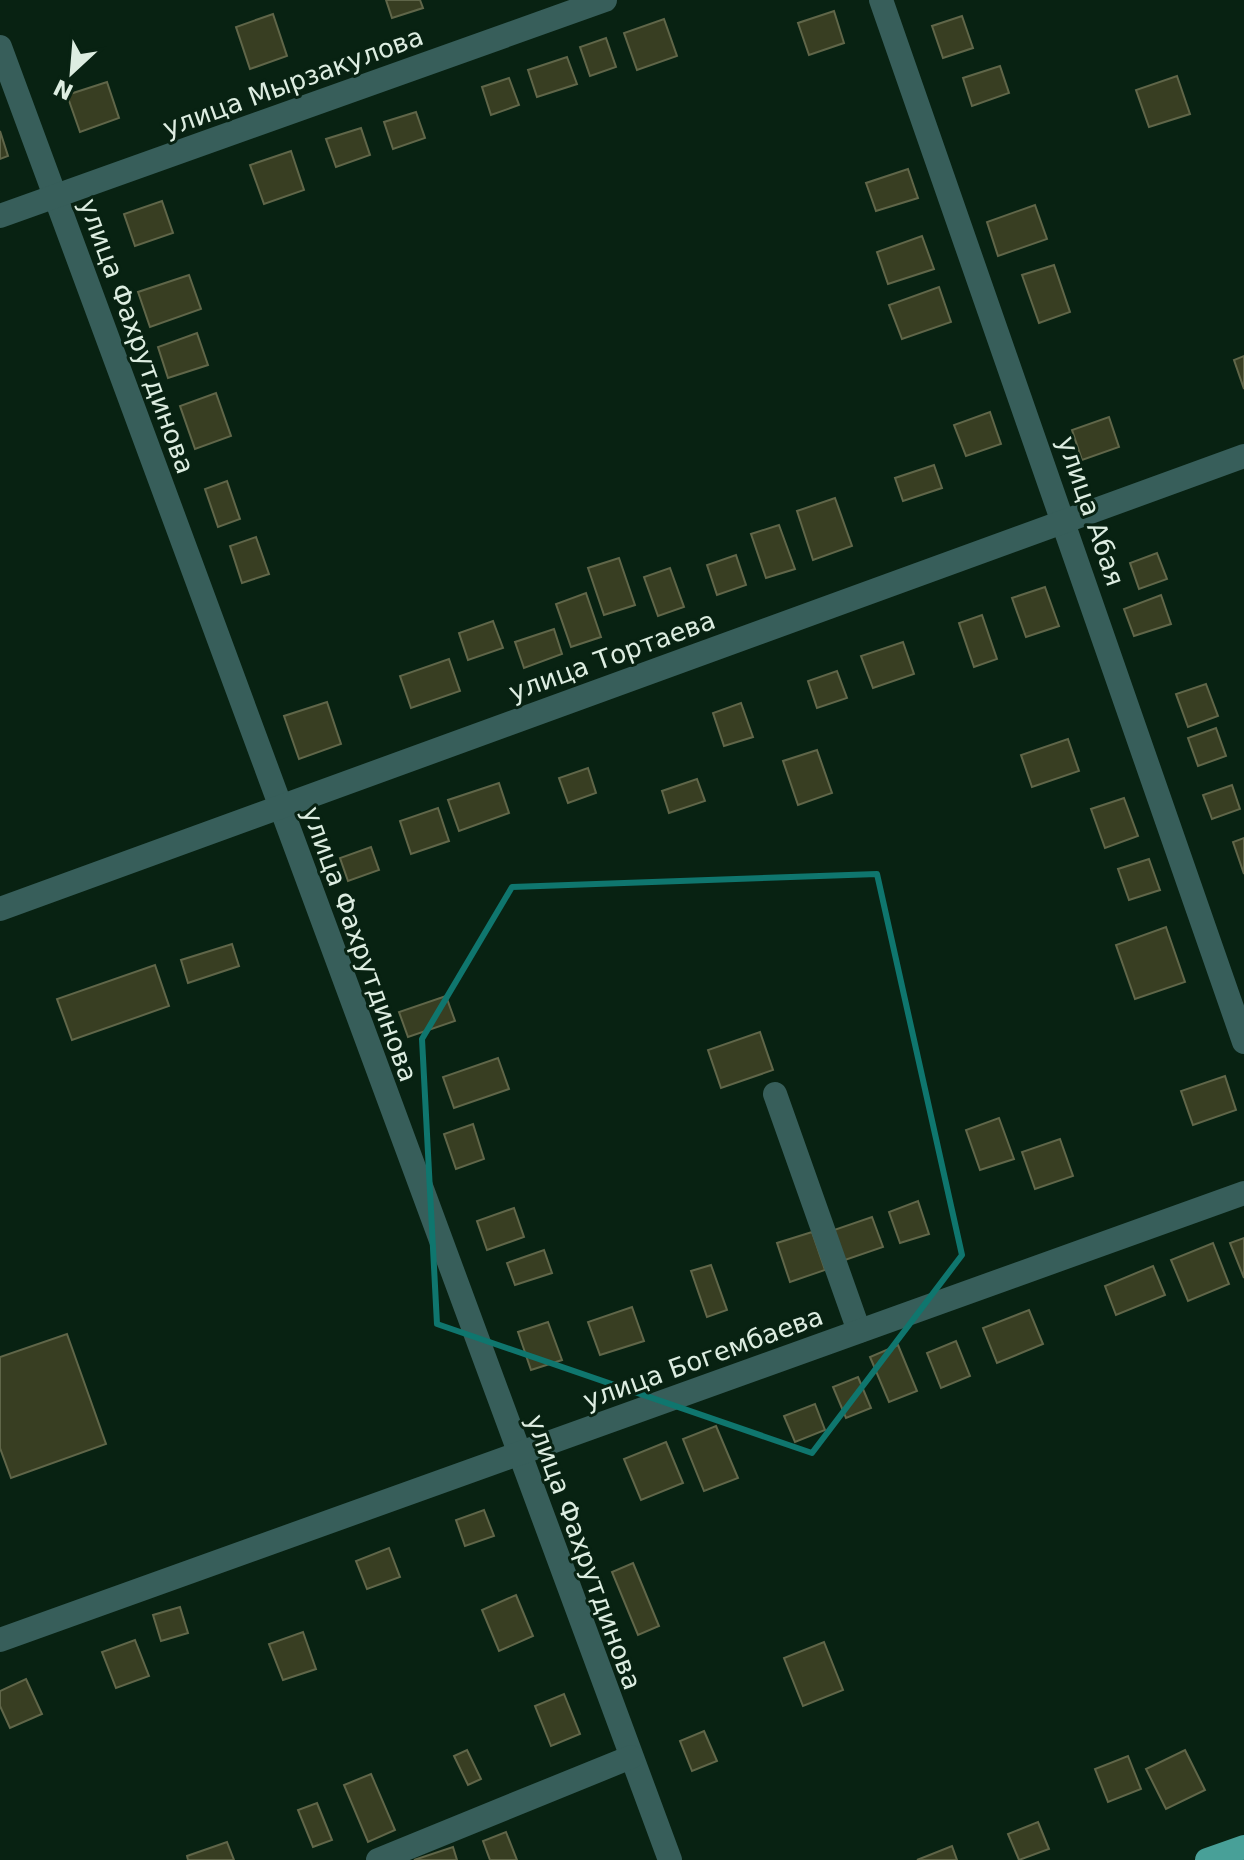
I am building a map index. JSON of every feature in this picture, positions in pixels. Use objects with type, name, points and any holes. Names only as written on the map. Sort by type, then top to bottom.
[{"type":"main road","points":[[1207,1860],[1244,1847]]},
{"type":"street","name":"улица Мырзакулова","points":[[0,216],[605,0]]},
{"type":"street","name":"улица Абая","points":[[881,0],[1244,1042]]},
{"type":"street","name":"улица Фахрутдинова","points":[[0,47],[517,1454],[670,1860]]},
{"type":"street","name":"улица Тортаева","points":[[0,909],[1244,456]]},
{"type":"street","points":[[775,1094],[859,1331]]},
{"type":"street","name":"улица Богембаева","points":[[0,1640],[1244,1193]]},
{"type":"street","points":[[378,1860],[631,1757]]},
{"type":"highlighted area","points":[[877,874],[962,1255],[812,1453],[437,1324],[422,1039],[512,887]]},
{"type":"building","points":[[386,0],[420,0],[423,8],[392,18]]},
{"type":"building","points":[[834,11],[844,43],[809,55],[798,23]]},
{"type":"building","points":[[273,14],[287,56],[250,69],[236,27]]},
{"type":"building","points":[[962,16],[973,48],[943,58],[932,26]]},
{"type":"building","points":[[664,19],[677,56],[637,70],[624,33]]},
{"type":"building","points":[[606,38],[616,67],[590,76],[580,47]]},
{"type":"building","points":[[567,57],[577,84],[537,97],[528,70]]},
{"type":"building","points":[[1000,66],[1009,93],[972,106],[963,78]]},
{"type":"building","points":[[1177,76],[1190,114],[1149,127],[1136,90]]},
{"type":"building","points":[[509,78],[519,105],[491,115],[482,87]]},
{"type":"building","points":[[107,82],[119,118],[80,132],[67,95]]},
{"type":"building","points":[[416,112],[425,138],[393,149],[384,122]]},
{"type":"building","points":[[361,128],[370,155],[336,167],[326,139]]},
{"type":"building","points":[[0,131],[8,156],[0,159]]},
{"type":"building","points":[[291,151],[304,190],[264,204],[250,165]]},
{"type":"building","points":[[908,169],[918,198],[876,211],[866,183]]},
{"type":"building","points":[[162,201],[173,233],[135,246],[124,214]]},
{"type":"building","points":[[1035,205],[1047,239],[998,256],[987,222]]},
{"type":"building","points":[[922,236],[934,269],[888,284],[877,252]]},
{"type":"building","points":[[1054,265],[1070,312],[1039,323],[1022,275]]},
{"type":"building","points":[[189,275],[201,309],[150,327],[138,292]]},
{"type":"building","points":[[939,287],[951,322],[902,339],[889,305]]},
{"type":"building","points":[[197,333],[208,365],[168,378],[158,347]]},
{"type":"building","points":[[1244,356],[1244,389],[1234,360]]},
{"type":"building","points":[[216,393],[231,436],[195,449],[180,406]]},
{"type":"building","points":[[990,412],[1001,444],[966,456],[954,425]]},
{"type":"building","points":[[1109,417],[1119,447],[1082,460],[1072,430]]},
{"type":"building","points":[[934,465],[942,488],[903,501],[895,478]]},
{"type":"building","points":[[227,481],[240,519],[218,527],[205,489]]},
{"type":"building","points":[[835,498],[852,546],[813,560],[797,511]]},
{"type":"building","points":[[779,525],[795,569],[766,578],[751,534]]},
{"type":"building","points":[[256,537],[269,574],[242,583],[230,546]]},
{"type":"building","points":[[1157,553],[1167,579],[1139,589],[1130,563]]},
{"type":"building","points":[[736,555],[746,585],[717,595],[707,565]]},
{"type":"building","points":[[619,558],[635,605],[604,615],[588,568]]},
{"type":"building","points":[[670,568],[684,607],[658,616],[644,577]]},
{"type":"building","points":[[1045,587],[1059,626],[1026,637],[1012,598]]},
{"type":"building","points":[[586,593],[601,637],[571,647],[556,604]]},
{"type":"building","points":[[1161,595],[1171,624],[1134,636],[1124,609]]},
{"type":"building","points":[[982,615],[997,659],[974,667],[959,623]]},
{"type":"building","points":[[493,621],[503,648],[468,660],[459,633]]},
{"type":"building","points":[[554,629],[562,654],[524,668],[515,642]]},
{"type":"building","points":[[903,642],[914,674],[873,688],[861,656]]},
{"type":"building","points":[[449,659],[460,691],[411,708],[400,676]]},
{"type":"building","points":[[837,671],[847,698],[817,708],[808,681]]},
{"type":"building","points":[[1206,684],[1218,716],[1188,727],[1176,694]]},
{"type":"building","points":[[327,702],[341,744],[299,759],[284,716]]},
{"type":"building","points":[[741,703],[753,737],[724,746],[713,713]]},
{"type":"building","points":[[1216,728],[1226,756],[1198,766],[1188,738]]},
{"type":"building","points":[[1068,739],[1079,771],[1032,787],[1021,755]]},
{"type":"building","points":[[817,750],[832,793],[798,805],[783,761]]},
{"type":"building","points":[[588,768],[596,793],[568,803],[559,778]]},
{"type":"building","points":[[697,779],[705,801],[669,813],[662,791]]},
{"type":"building","points":[[499,783],[509,813],[459,831],[448,800]]},
{"type":"building","points":[[1232,785],[1240,809],[1212,819],[1203,795]]},
{"type":"building","points":[[1124,798],[1138,836],[1105,848],[1091,809]]},
{"type":"building","points":[[438,808],[449,841],[411,854],[400,821]]},
{"type":"building","points":[[1244,838],[1244,874],[1233,842]]},
{"type":"building","points":[[371,847],[379,870],[348,881],[340,858]]},
{"type":"building","points":[[1149,859],[1160,890],[1129,900],[1118,869]]},
{"type":"building","points":[[1166,927],[1185,982],[1135,999],[1116,945]]},
{"type":"building","points":[[232,944],[239,966],[188,983],[181,960]]},
{"type":"building","points":[[155,965],[169,1006],[72,1040],[57,999]]},
{"type":"building","points":[[446,996],[455,1021],[408,1037],[399,1012]]},
{"type":"building","points":[[760,1032],[773,1070],[721,1088],[708,1050]]},
{"type":"building","points":[[498,1058],[509,1089],[454,1108],[443,1077]]},
{"type":"building","points":[[1225,1076],[1236,1110],[1193,1125],[1181,1091]]},
{"type":"building","points":[[999,1118],[1014,1159],[980,1170],[966,1130]]},
{"type":"building","points":[[473,1124],[484,1159],[456,1169],[444,1134]]},
{"type":"building","points":[[1060,1139],[1073,1176],[1035,1189],[1022,1152]]},
{"type":"building","points":[[918,1201],[929,1234],[900,1243],[889,1212]]},
{"type":"building","points":[[514,1208],[524,1237],[487,1250],[477,1221]]},
{"type":"building","points":[[872,1217],[883,1247],[842,1261],[831,1231]]},
{"type":"building","points":[[812,1232],[825,1270],[790,1282],[777,1243]]},
{"type":"building","points":[[1244,1238],[1244,1278],[1230,1243]]},
{"type":"building","points":[[1213,1243],[1229,1284],[1188,1301],[1171,1260]]},
{"type":"building","points":[[544,1250],[552,1273],[515,1285],[507,1263]]},
{"type":"building","points":[[711,1265],[727,1310],[707,1317],[691,1271]]},
{"type":"building","points":[[1153,1266],[1165,1295],[1116,1315],[1105,1286]]},
{"type":"building","points":[[632,1307],[644,1341],[600,1355],[588,1322]]},
{"type":"building","points":[[1029,1310],[1043,1344],[997,1363],[983,1328]]},
{"type":"building","points":[[548,1322],[562,1360],[531,1370],[518,1332]]},
{"type":"building","points":[[67,1334],[106,1444],[11,1478],[0,1448],[0,1357]]},
{"type":"building","points":[[956,1341],[970,1376],[941,1388],[927,1353]]},
{"type":"building","points":[[898,1345],[917,1391],[889,1402],[870,1357]]},
{"type":"building","points":[[858,1377],[871,1408],[846,1418],[833,1387]]},
{"type":"building","points":[[815,1404],[825,1430],[795,1442],[784,1416]]},
{"type":"building","points":[[716,1426],[738,1478],[704,1491],[683,1439]]},
{"type":"building","points":[[666,1442],[683,1483],[641,1500],[624,1459]]},
{"type":"building","points":[[484,1510],[494,1536],[465,1546],[456,1520]]},
{"type":"building","points":[[389,1548],[400,1577],[367,1589],[356,1561]]},
{"type":"building","points":[[633,1563],[659,1626],[638,1635],[612,1572]]},
{"type":"building","points":[[516,1595],[533,1636],[499,1651],[482,1610]]},
{"type":"building","points":[[180,1607],[188,1633],[161,1641],[153,1615]]},
{"type":"building","points":[[303,1632],[316,1669],[283,1680],[269,1644]]},
{"type":"building","points":[[135,1640],[149,1676],[116,1688],[102,1652]]},
{"type":"building","points":[[824,1642],[843,1690],[803,1706],[784,1658]]},
{"type":"building","points":[[26,1679],[42,1714],[10,1728],[0,1706],[0,1691]]},
{"type":"building","points":[[564,1694],[580,1734],[551,1746],[535,1706]]},
{"type":"building","points":[[704,1731],[717,1761],[692,1771],[680,1741]]},
{"type":"building","points":[[467,1750],[481,1779],[468,1785],[454,1756]]},
{"type":"building","points":[[1185,1750],[1205,1790],[1166,1809],[1146,1769]]},
{"type":"building","points":[[1128,1756],[1141,1789],[1108,1802],[1095,1769]]},
{"type":"building","points":[[371,1774],[395,1830],[368,1842],[344,1785]]},
{"type":"building","points":[[317,1803],[332,1840],[313,1847],[298,1810]]},
{"type":"building","points":[[1038,1822],[1049,1849],[1019,1860],[1008,1834]]},
{"type":"building","points":[[506,1832],[517,1860],[490,1860],[483,1841]]},
{"type":"building","points":[[227,1842],[234,1860],[188,1860],[187,1856]]},
{"type":"building","points":[[952,1846],[957,1860],[917,1860]]},
{"type":"building","points":[[453,1847],[457,1860],[414,1860]]}]
